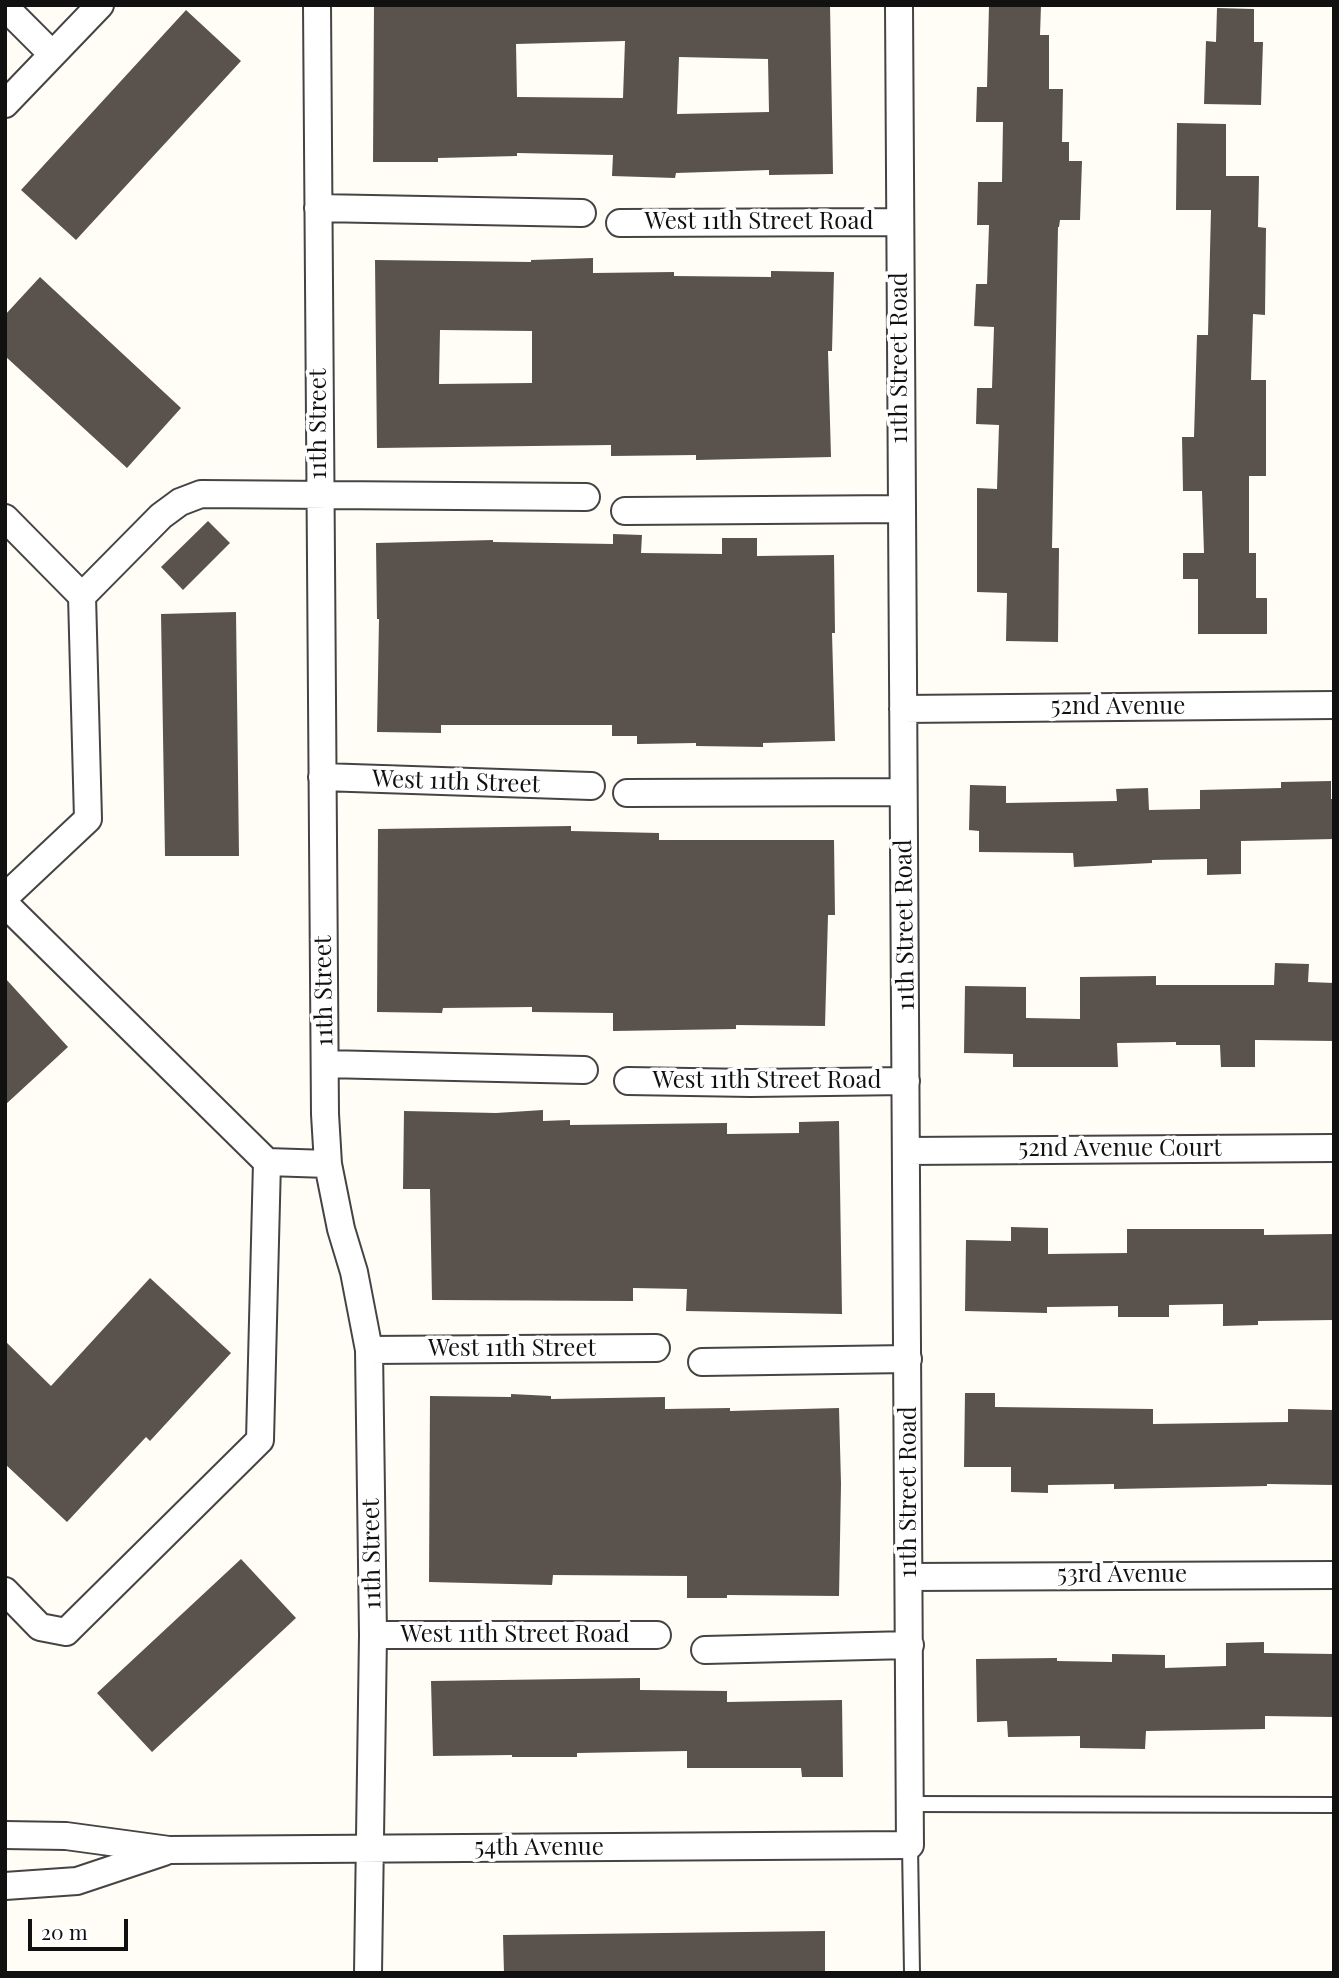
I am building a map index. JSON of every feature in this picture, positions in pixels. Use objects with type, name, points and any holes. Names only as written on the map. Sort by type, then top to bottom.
[{"type":"street","points":[[5,104],[100,5]]},
{"type":"street","name":"11th Street","points":[[317,5],[325,1065],[328,1164],[341,1228],[354,1272],[369,1350],[373,1635],[368,1973]]},
{"type":"street","name":"11th Street Road","points":[[899,5],[910,1846]]},
{"type":"street","points":[[5,7],[52,54]]},
{"type":"street","points":[[318,208],[582,213]]},
{"type":"street","name":"West 11th Street Road","points":[[620,223],[899,222]]},
{"type":"street","points":[[82,596],[161,516],[180,502],[201,494],[586,497]]},
{"type":"street","points":[[625,511],[901,509]]},
{"type":"street","points":[[5,518],[82,596],[88,819],[5,897]]},
{"type":"street","name":"52nd Avenue","points":[[903,709],[1334,705]]},
{"type":"street","name":"West 11th Street","points":[[322,777],[591,786]]},
{"type":"street","points":[[627,793],[903,792]]},
{"type":"street","points":[[5,904],[267,1162],[328,1164]]},
{"type":"street","points":[[325,1065],[584,1070]]},
{"type":"street","name":"West 11th Street Road","points":[[628,1080],[751,1083],[906,1081]]},
{"type":"street","name":"52nd Avenue Court","points":[[907,1151],[1334,1148]]},
{"type":"street","points":[[5,1591],[40,1627],[66,1632],[260,1440],[267,1162]]},
{"type":"street","name":"West 11th Street","points":[[369,1350],[656,1348]]},
{"type":"street","points":[[702,1362],[908,1359]]},
{"type":"street","name":"53rd Avenue","points":[[910,1577],[1334,1575]]},
{"type":"street","name":"West 11th Street Road","points":[[373,1635],[657,1635]]},
{"type":"street","points":[[705,1650],[910,1646]]},
{"type":"street","name":"54th Avenue","points":[[5,1835],[66,1836],[169,1850],[910,1846]]},
{"type":"street","name":"54th Avenue","points":[[5,1886],[77,1881],[169,1850]]},
{"type":"lane","points":[[910,1804],[1334,1805]]},
{"type":"lane","points":[[910,1846],[912,1973]]},
{"type":"building","points":[[374,5],[830,5],[833,174],[769,175],[769,170],[676,173],[675,178],[612,176],[613,155],[517,153],[517,156],[438,158],[438,162],[373,162]],"holes":[[[625,41],[623,98],[517,97],[516,44]],[[679,57],[768,59],[769,112],[677,114]]]},
{"type":"building","points":[[989,5],[1041,5],[1040,35],[1049,35],[1049,89],[1063,89],[1062,142],[1069,142],[1069,161],[1082,161],[1080,220],[1060,220],[1058,227],[1052,548],[1059,548],[1058,642],[1006,641],[1007,593],[977,592],[977,488],[997,489],[999,425],[976,424],[977,388],[992,388],[994,327],[974,326],[976,284],[987,284],[989,225],[977,225],[978,182],[1002,182],[1003,122],[976,122],[977,87],[987,87]]},
{"type":"building","points":[[1217,8],[1254,9],[1254,42],[1263,42],[1261,105],[1204,104],[1206,41],[1216,42]]},
{"type":"building","points":[[186,10],[241,61],[76,240],[21,190]]},
{"type":"building","points":[[1177,123],[1226,124],[1226,176],[1259,176],[1258,227],[1266,228],[1265,315],[1253,314],[1251,380],[1266,380],[1266,476],[1249,476],[1249,553],[1256,553],[1256,598],[1267,598],[1267,634],[1198,634],[1198,579],[1183,579],[1183,553],[1204,553],[1202,491],[1183,491],[1182,437],[1194,437],[1197,335],[1208,335],[1211,210],[1176,210]]},
{"type":"building","points":[[593,258],[593,273],[674,272],[674,276],[771,277],[771,271],[834,272],[832,351],[828,351],[831,457],[696,460],[696,455],[611,456],[611,445],[377,448],[375,260]],"holes":[[[440,330],[532,331],[532,383],[439,384]]]},
{"type":"building","points":[[40,277],[181,408],[127,468],[5,356],[5,315]]},
{"type":"building","points":[[208,521],[230,543],[183,590],[161,567]]},
{"type":"building","points":[[613,534],[642,535],[641,553],[722,554],[722,538],[757,538],[757,556],[834,555],[835,633],[832,633],[835,741],[763,743],[763,747],[696,746],[696,743],[637,744],[637,736],[612,736],[612,725],[441,725],[441,733],[377,732],[379,619],[376,543],[493,540],[613,544]]},
{"type":"building","points":[[236,612],[239,856],[165,856],[161,614]]},
{"type":"building","points":[[1331,781],[1334,839],[1241,841],[1241,874],[1207,875],[1207,859],[1152,860],[1152,863],[1074,867],[1073,853],[979,852],[979,831],[969,830],[970,785],[1006,786],[1006,803],[1117,801],[1116,789],[1148,788],[1149,810],[1200,809],[1200,790],[1281,788],[1281,782]]},
{"type":"building","points":[[571,826],[571,831],[659,833],[659,840],[834,840],[835,915],[828,915],[825,1026],[736,1025],[736,1029],[613,1031],[613,1013],[532,1012],[532,1007],[443,1008],[442,1013],[377,1012],[378,829]]},
{"type":"building","points":[[1275,963],[1309,964],[1308,982],[1334,983],[1334,1041],[1255,1040],[1255,1067],[1221,1067],[1220,1045],[1176,1045],[1176,1042],[1117,1043],[1118,1067],[1013,1067],[1013,1054],[964,1053],[965,986],[1026,987],[1026,1018],[1080,1019],[1080,977],[1156,976],[1156,985],[1274,985]]},
{"type":"building","points":[[5,978],[68,1047],[5,1105]]},
{"type":"building","points":[[543,1110],[543,1121],[570,1120],[570,1125],[727,1123],[727,1134],[799,1133],[799,1122],[839,1121],[842,1314],[686,1311],[687,1289],[633,1288],[633,1301],[432,1300],[430,1189],[403,1189],[404,1111],[496,1113]]},
{"type":"building","points":[[1011,1227],[1048,1228],[1048,1254],[1127,1253],[1127,1229],[1264,1229],[1264,1235],[1334,1234],[1334,1320],[1258,1321],[1258,1325],[1223,1326],[1223,1304],[1169,1305],[1169,1317],[1118,1317],[1118,1306],[1047,1307],[1047,1313],[965,1311],[966,1240],[1011,1241]]},
{"type":"building","points":[[150,1278],[231,1353],[150,1441],[146,1437],[67,1522],[5,1464],[5,1341],[51,1386]]},
{"type":"building","points":[[965,1393],[995,1393],[995,1407],[1153,1409],[1153,1424],[1288,1422],[1288,1409],[1334,1410],[1334,1485],[1267,1484],[1114,1489],[1114,1484],[1048,1485],[1048,1493],[1011,1492],[1011,1467],[964,1467]]},
{"type":"building","points":[[511,1394],[551,1396],[551,1399],[665,1397],[665,1409],[730,1408],[730,1411],[839,1408],[839,1596],[727,1595],[727,1598],[687,1598],[687,1576],[553,1575],[552,1585],[429,1582],[430,1396],[511,1397]]},
{"type":"building","points":[[241,1559],[296,1618],[152,1752],[97,1693]]},
{"type":"building","points":[[1264,1642],[1264,1653],[1334,1654],[1334,1717],[1265,1716],[1265,1729],[1146,1731],[1145,1749],[1080,1748],[1080,1736],[1008,1737],[1007,1721],[977,1722],[976,1659],[1057,1658],[1057,1661],[1112,1662],[1112,1654],[1165,1655],[1165,1668],[1226,1666],[1226,1643]]},
{"type":"building","points":[[640,1678],[640,1690],[727,1691],[727,1702],[842,1700],[843,1777],[802,1777],[801,1768],[687,1768],[687,1751],[577,1753],[577,1757],[433,1756],[431,1681]]},
{"type":"building","points":[[825,1931],[825,1973],[504,1973],[503,1935]]}]
